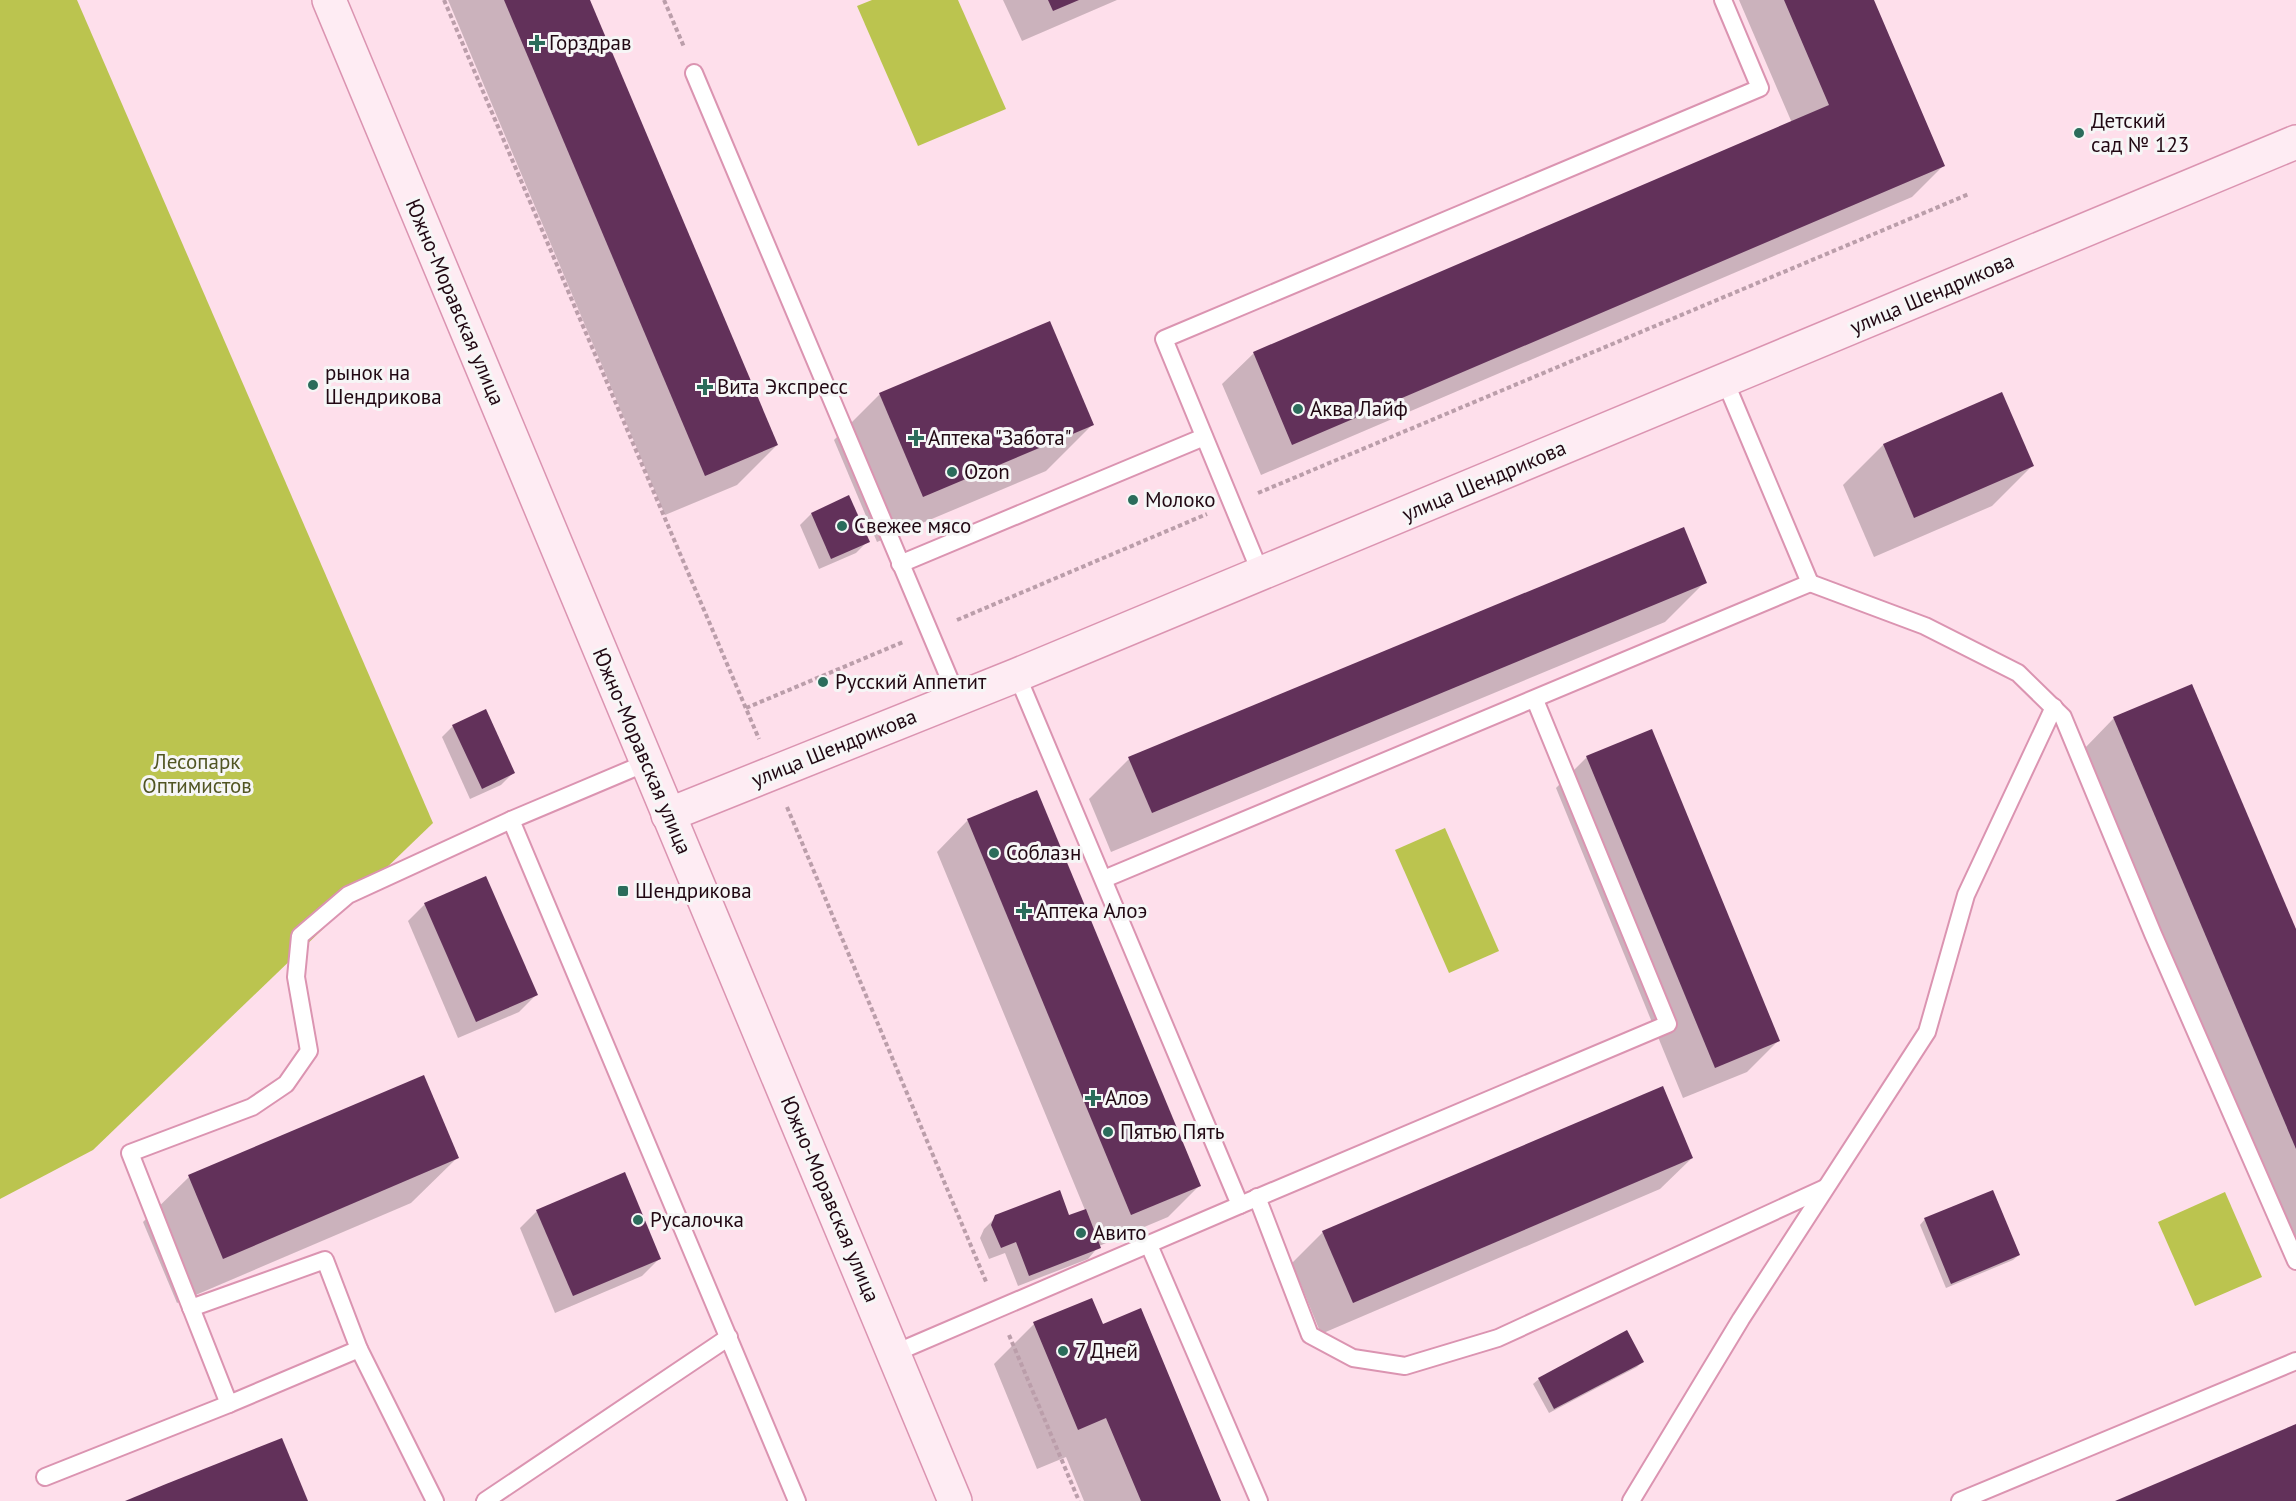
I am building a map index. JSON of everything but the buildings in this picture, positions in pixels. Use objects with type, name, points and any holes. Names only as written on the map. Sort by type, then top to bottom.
[{"type":"street","name":"Южно-Моравская улица","points":[[329,0],[956,1501]]},
{"type":"street","name":"улица Шендрикова","points":[[669,814],[1017,675],[2296,142]]},
{"type":"lane","points":[[1261,574],[1164,339],[1760,88],[1723,0]]},
{"type":"lane","points":[[694,73],[958,699]]},
{"type":"lane","points":[[1725,381],[1810,583]]},
{"type":"lane","points":[[900,564],[1204,436]]},
{"type":"lane","points":[[1104,879],[1810,583],[1925,626],[2018,672],[2063,717],[2153,934],[2296,1261]]},
{"type":"lane","points":[[1017,675],[1240,1205]]},
{"type":"lane","points":[[895,1353],[1668,1024],[1535,700]]},
{"type":"lane","points":[[1631,1501],[1741,1319],[1927,1032],[1966,895],[2054,707]]},
{"type":"lane","points":[[229,1404],[130,1153],[252,1107],[286,1084],[309,1051],[296,977],[300,936],[348,896],[511,820],[646,763]]},
{"type":"lane","points":[[511,820],[796,1501]]},
{"type":"lane","points":[[1257,1197],[1310,1335],[1353,1358],[1405,1366],[1498,1338],[1826,1188]]},
{"type":"lane","points":[[1149,1245],[1259,1501]]},
{"type":"lane","points":[[191,1308],[325,1260],[359,1349],[435,1501]]},
{"type":"lane","points":[[485,1501],[729,1337]]},
{"type":"lane","points":[[45,1477],[229,1404],[359,1349]]},
{"type":"lane","points":[[1960,1501],[2296,1360]]},
{"type":"path","points":[[664,0],[694,73]]},
{"type":"path","points":[[746,708],[1969,194]]},
{"type":"green space","name":"Лесопарк Оптимистов","points":[[0,0],[77,0],[433,823],[93,1150],[0,1199]]},
{"type":"green space","points":[[872,0],[958,0],[1006,109],[918,146],[857,6]]},
{"type":"green space","points":[[1445,828],[1499,951],[1449,973],[1395,850]]},
{"type":"green space","points":[[2225,1192],[2262,1277],[2195,1306],[2158,1222]]},
{"type":"place","name":"Горздрав","points":[[537,43]]},
{"type":"place","name":"Детский сад № 123","points":[[2079,133]]},
{"type":"place","name":"рынок на Шендрикова","points":[[313,385]]},
{"type":"place","name":"Вита Экспресс","points":[[705,387]]},
{"type":"place","name":"Аква Лайф","points":[[1298,409]]},
{"type":"place","name":"Аптека \"Забота\"","points":[[916,438]]},
{"type":"place","name":"Ozon","points":[[952,472]]},
{"type":"place","name":"Молоко","points":[[1133,500]]},
{"type":"place","name":"Свежее мясо","points":[[842,526]]},
{"type":"place","name":"Русский Аппетит","points":[[823,682]]},
{"type":"place","name":"Соблазн","points":[[994,853]]},
{"type":"place","name":"Шендрикова","points":[[623,891]]},
{"type":"place","name":"Аптека Алоэ","points":[[1024,911]]},
{"type":"place","name":"Алоэ","points":[[1093,1098]]},
{"type":"place","name":"Пятью Пять","points":[[1108,1132]]},
{"type":"place","name":"Русалочка","points":[[638,1220]]},
{"type":"place","name":"Авито","points":[[1081,1233]]},
{"type":"place","name":"7 Дней","points":[[1063,1351]]}]
